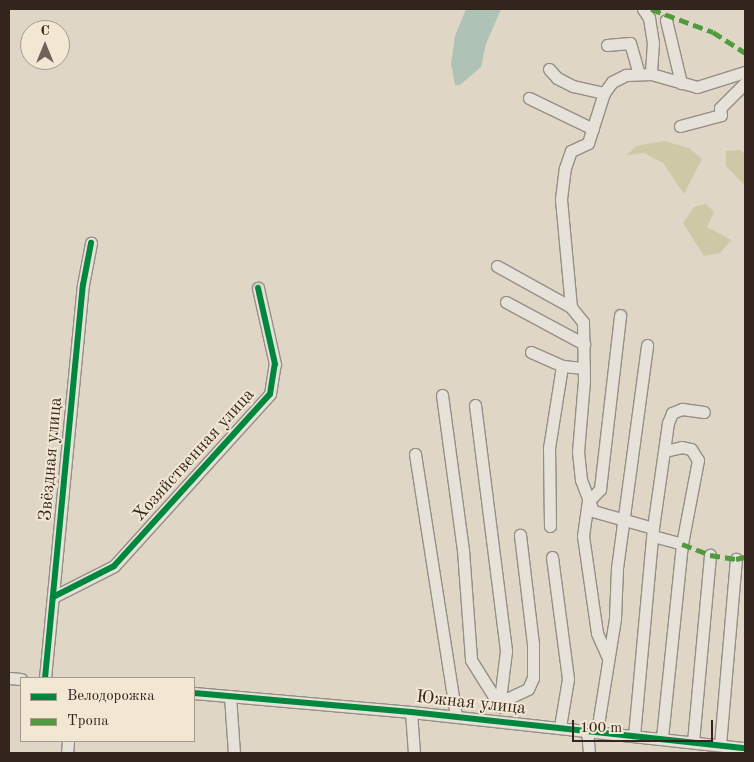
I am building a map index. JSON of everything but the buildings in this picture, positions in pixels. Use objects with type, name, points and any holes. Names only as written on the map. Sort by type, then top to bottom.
[{"type":"street","points":[[644,9],[649,18],[653,43],[645,74]]},
{"type":"street","points":[[666,20],[681,83]]},
{"type":"street","points":[[607,45],[630,43],[645,74]]},
{"type":"street","points":[[549,69],[557,78],[574,86],[604,93]]},
{"type":"street","points":[[571,307],[561,198],[571,151],[588,143],[604,93],[612,82],[626,75],[645,74],[697,87],[745,72]]},
{"type":"street","points":[[680,126],[721,115],[720,108],[745,83]]},
{"type":"street","points":[[529,98],[592,129]]},
{"type":"street","name":"Звёздная улица","points":[[45,677],[83,285],[91,244]]},
{"type":"street","points":[[497,266],[571,307],[583,322],[584,368],[578,452],[581,480],[588,502],[599,515],[623,519],[682,544]]},
{"type":"street","name":"Хозяйственная улица","points":[[53,597],[114,566],[270,394],[275,364],[258,288]]},
{"type":"street","points":[[506,302],[584,344]]},
{"type":"street","points":[[608,659],[597,633],[585,565],[583,519],[588,502],[600,489],[620,315]]},
{"type":"street","points":[[589,753],[608,659],[623,519],[647,345]]},
{"type":"street","points":[[531,352],[562,366],[584,368]]},
{"type":"street","points":[[550,526],[549,448],[562,366]]},
{"type":"street","points":[[442,395],[463,550],[471,660],[498,703]]},
{"type":"street","points":[[475,405],[506,651],[498,703],[499,721]]},
{"type":"street","points":[[634,736],[653,532],[672,413],[682,409],[704,412]]},
{"type":"street","points":[[662,739],[682,544],[698,460],[691,450],[682,447],[665,451]]},
{"type":"street","points":[[414,454],[456,716]]},
{"type":"street","points":[[498,703],[528,688],[533,678],[533,644],[520,535]]},
{"type":"street","points":[[693,742],[710,555]]},
{"type":"street","points":[[552,557],[568,679],[560,728]]},
{"type":"street","points":[[720,745],[736,559]]},
{"type":"street","name":"Южная улица","points":[[195,693],[456,716],[745,748]]},
{"type":"street","points":[[230,696],[234,753]]},
{"type":"street","points":[[411,712],[414,753]]},
{"type":"shaded area","points":[[466,9],[501,9],[486,44],[481,67],[460,85],[455,85],[451,64],[455,36]]},
{"type":"shaded area","points":[[664,141],[689,148],[702,159],[684,194],[663,163],[644,153],[627,155],[636,146]]},
{"type":"shaded area","points":[[741,150],[745,155],[745,186],[726,166],[726,151]]},
{"type":"shaded area","points":[[706,204],[714,212],[707,227],[731,240],[720,253],[704,256],[683,223],[694,207]]},
{"type":"marked path","points":[[651,9],[713,32],[745,53]]},
{"type":"marked path","points":[[682,544],[710,555],[736,559],[745,557]]},
{"type":"cycle path","points":[[45,677],[83,285],[91,243]]},
{"type":"cycle path","points":[[53,597],[114,566],[270,394],[275,364],[258,288]]},
{"type":"cycle path","points":[[195,693],[411,712],[745,748]]}]
